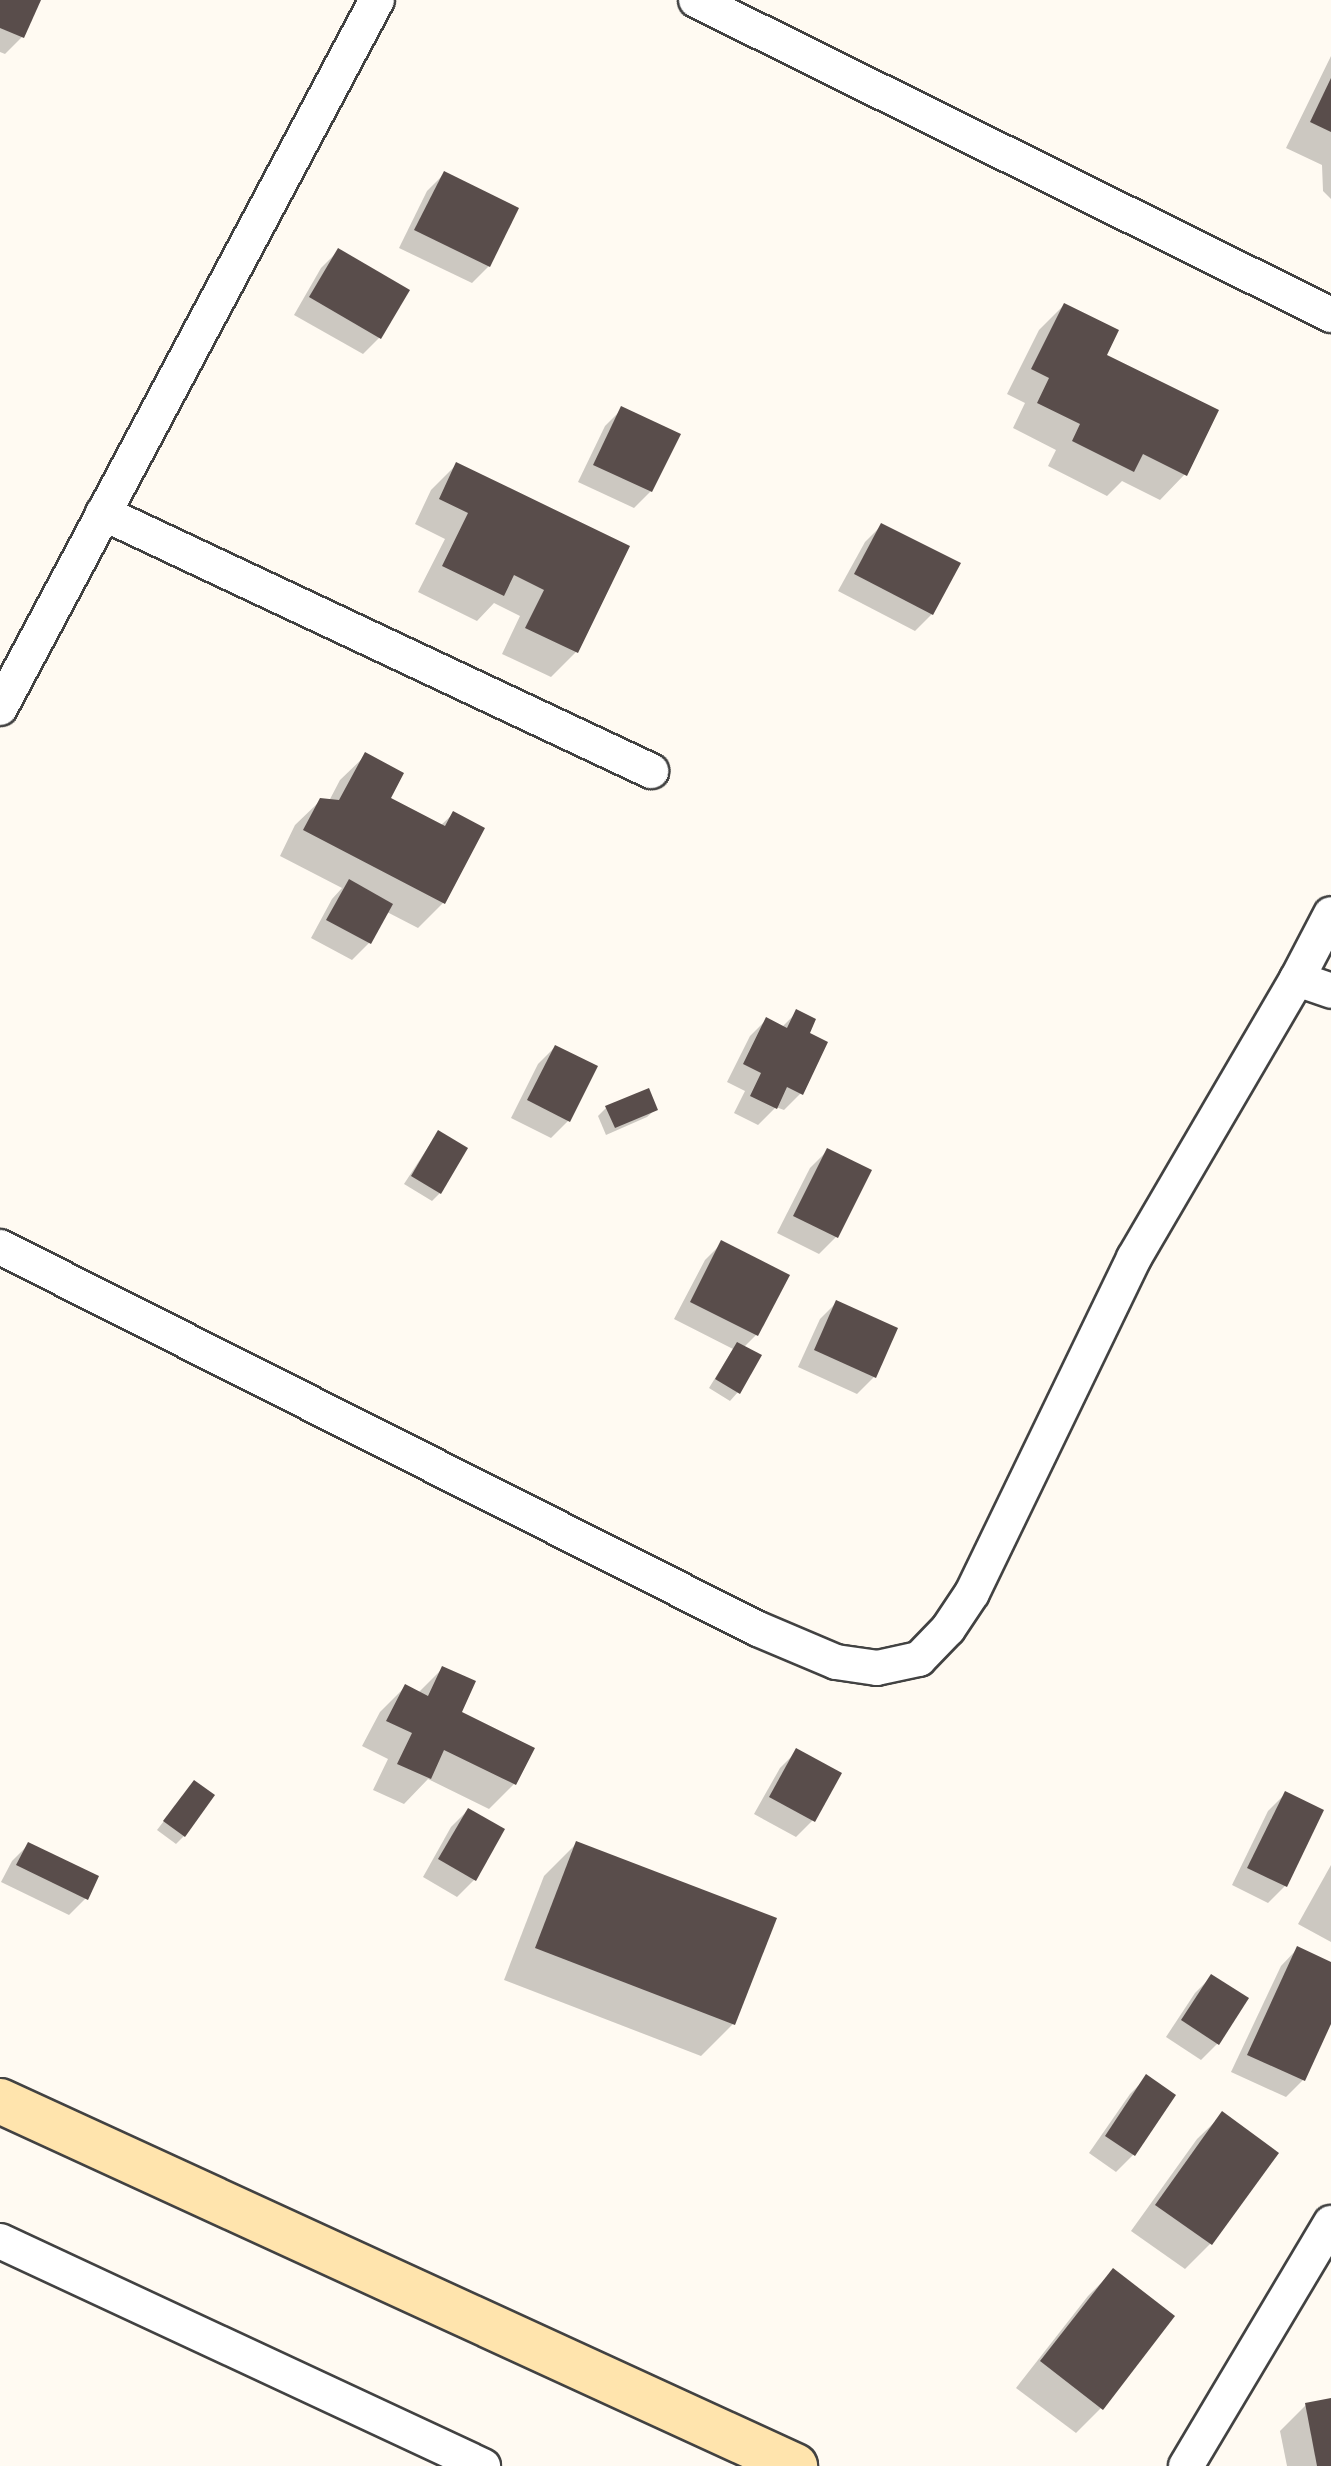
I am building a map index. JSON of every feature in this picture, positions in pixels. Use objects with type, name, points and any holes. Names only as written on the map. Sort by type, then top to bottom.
[{"type":"main road","points":[[0,2101],[795,2466]]},
{"type":"street","points":[[0,708],[377,0]]},
{"type":"street","points":[[696,0],[1331,315]]},
{"type":"street","points":[[103,513],[651,771]]},
{"type":"street","points":[[0,1247],[758,1629],[836,1662],[877,1668],[919,1659],[948,1629],[972,1593],[1134,1258],[1297,979],[1331,914]]},
{"type":"street","points":[[1297,979],[1331,991]]},
{"type":"street","points":[[1186,2466],[1331,2223]]},
{"type":"street","points":[[0,2241],[483,2466]]},
{"type":"building","points":[[0,0],[41,0],[24,38],[0,28]]},
{"type":"building","points":[[1331,78],[1331,132],[1310,122]]},
{"type":"building","points":[[444,171],[519,208],[490,267],[414,230]]},
{"type":"building","points":[[338,248],[410,290],[381,339],[309,297]]},
{"type":"building","points":[[1064,303],[1119,330],[1107,355],[1219,410],[1187,476],[1143,454],[1134,472],[1072,441],[1080,424],[1037,403],[1049,378],[1031,369]]},
{"type":"building","points":[[621,406],[681,434],[652,492],[593,465]]},
{"type":"building","points":[[456,462],[630,546],[578,653],[525,628],[544,590],[514,575],[504,596],[442,566],[468,513],[439,499]]},
{"type":"building","points":[[881,523],[961,563],[933,615],[854,574]]},
{"type":"building","points":[[365,752],[404,773],[391,798],[445,826],[453,811],[485,828],[445,904],[303,830],[320,798],[339,800]]},
{"type":"building","points":[[349,879],[393,904],[371,944],[326,920]]},
{"type":"building","points":[[796,1009],[816,1019],[810,1033],[828,1042],[803,1095],[787,1087],[777,1109],[750,1096],[761,1073],[743,1064],[766,1017],[787,1028]]},
{"type":"building","points":[[555,1045],[598,1066],[570,1122],[527,1100]]},
{"type":"building","points":[[649,1088],[658,1110],[615,1128],[605,1106]]},
{"type":"building","points":[[438,1130],[468,1148],[441,1194],[411,1176]]},
{"type":"building","points":[[827,1148],[872,1170],[838,1238],[793,1216]]},
{"type":"building","points":[[721,1240],[790,1275],[758,1336],[690,1302]]},
{"type":"building","points":[[836,1300],[898,1328],[876,1378],[814,1350]]},
{"type":"building","points":[[737,1342],[762,1355],[740,1394],[715,1379]]},
{"type":"building","points":[[442,1666],[476,1681],[462,1712],[535,1748],[516,1785],[444,1750],[431,1779],[397,1764],[412,1733],[386,1721],[405,1684],[428,1696]]},
{"type":"building","points":[[796,1748],[842,1773],[815,1822],[769,1797]]},
{"type":"building","points":[[194,1780],[215,1795],[185,1837],[163,1821]]},
{"type":"building","points":[[1285,1791],[1324,1810],[1287,1887],[1247,1868]]},
{"type":"building","points":[[468,1808],[505,1829],[476,1881],[438,1859]]},
{"type":"building","points":[[576,1841],[777,1918],[735,2025],[535,1948]]},
{"type":"building","points":[[28,1842],[99,1876],[88,1900],[16,1865]]},
{"type":"building","points":[[1297,1946],[1331,1962],[1331,2024],[1305,2081],[1247,2055]]},
{"type":"building","points":[[1211,1974],[1249,1998],[1219,2045],[1181,2020]]},
{"type":"building","points":[[1146,2074],[1176,2095],[1135,2156],[1105,2136]]},
{"type":"building","points":[[1222,2111],[1279,2153],[1212,2245],[1155,2205]]},
{"type":"building","points":[[1113,2268],[1175,2316],[1103,2410],[1040,2361]]},
{"type":"building","points":[[1331,2398],[1331,2466],[1317,2466],[1305,2403]]}]
